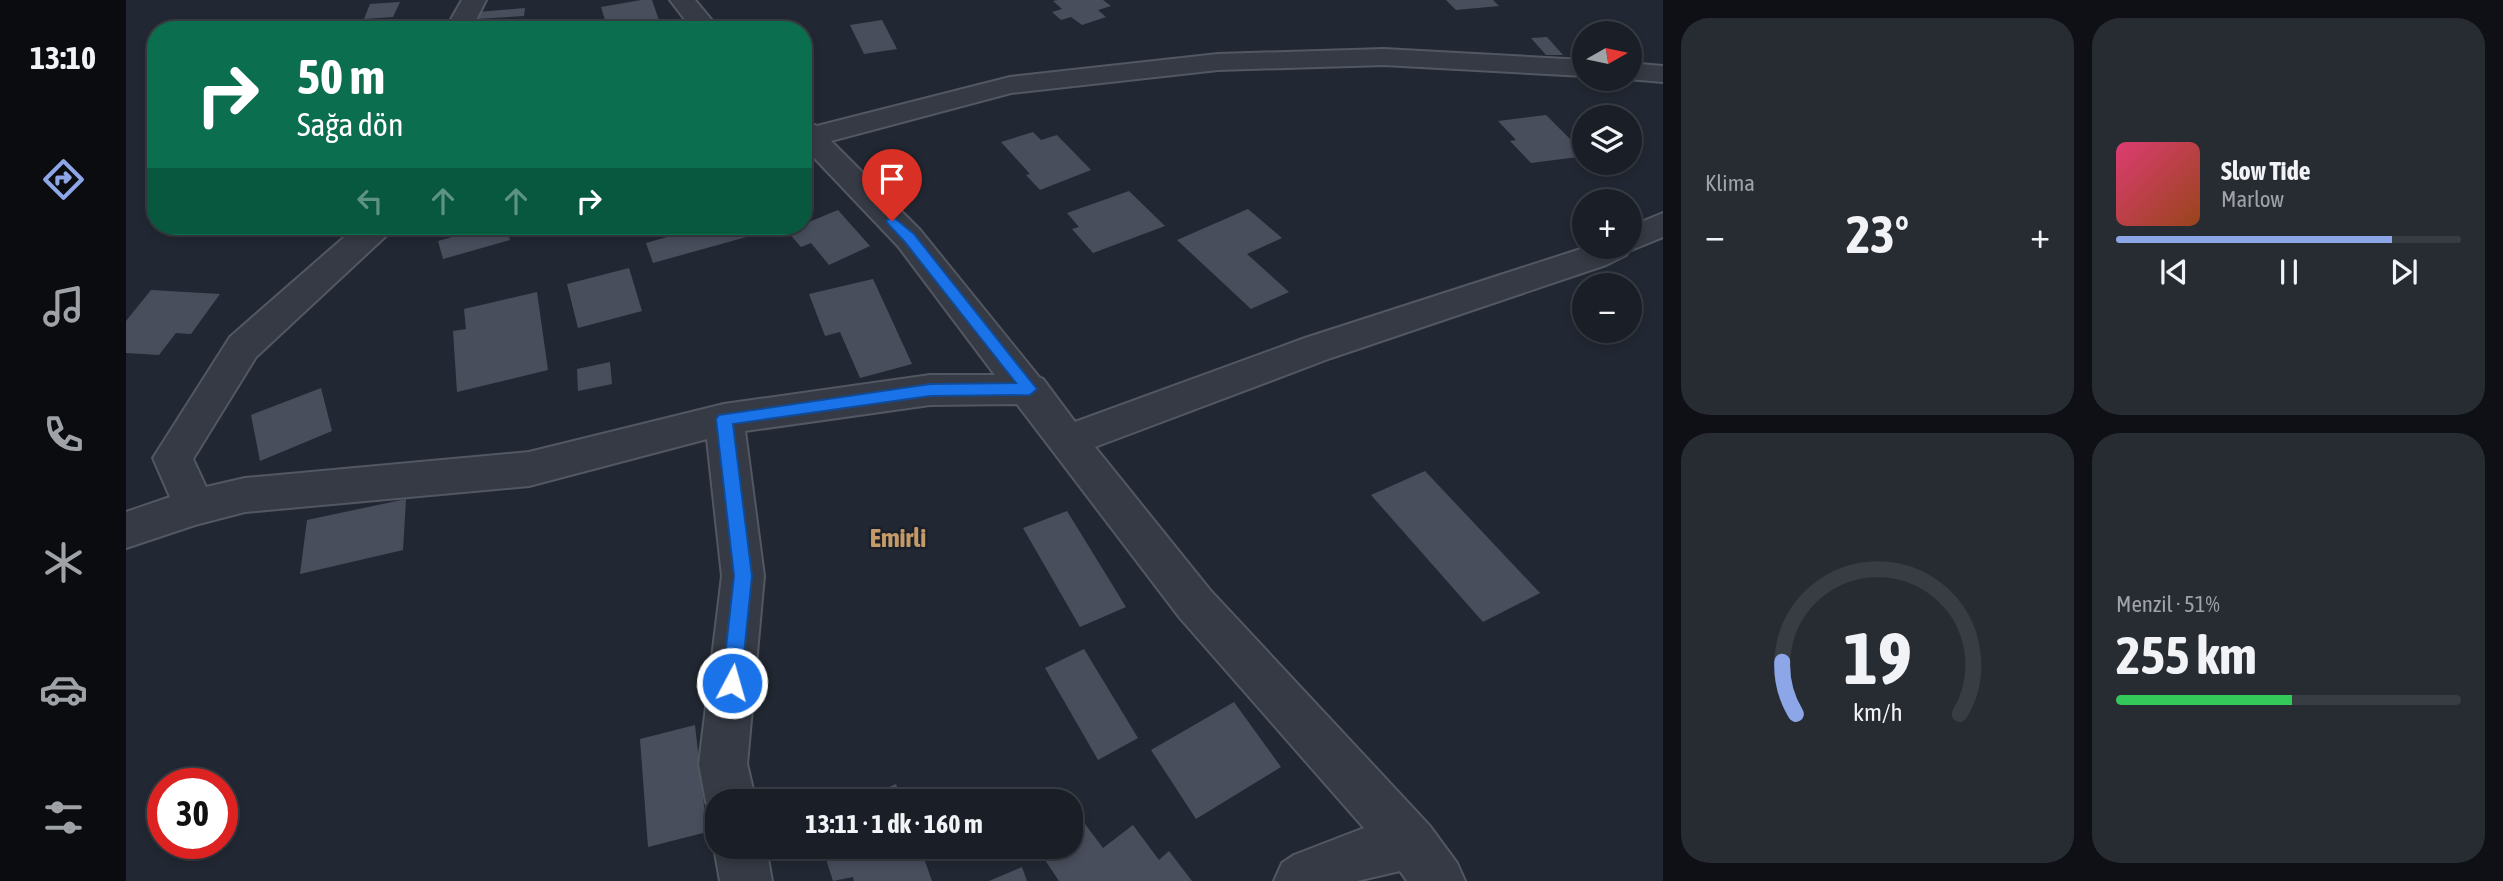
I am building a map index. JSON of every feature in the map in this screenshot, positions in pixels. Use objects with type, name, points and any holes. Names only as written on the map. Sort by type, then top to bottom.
[{"type":"street","points":[[463,21],[474,0]]},
{"type":"street","points":[[682,0],[700,21]]},
{"type":"street","points":[[812,132],[1010,85],[1218,62],[1384,57],[1572,67]]},
{"type":"street","points":[[1642,72],[1663,74]]},
{"type":"street","points":[[812,138],[909,238],[1030,389],[1195,604],[1425,862]]},
{"type":"street","points":[[1642,234],[1663,224]]},
{"type":"street","points":[[195,507],[173,458],[243,347],[367,235]]},
{"type":"street","points":[[1069,440],[1318,348],[1588,259]]},
{"type":"street","points":[[126,530],[195,507],[245,495],[529,469],[724,419],[930,390],[1030,389]]},
{"type":"street","points":[[724,419],[743,576],[723,764],[728,789]]},
{"type":"street","points":[[1300,881],[1342,860],[1376,849],[1425,862]]},
{"type":"street","points":[[742,859],[746,881]]},
{"type":"building","points":[[652,0],[659,21],[605,21],[601,7]]},
{"type":"building","points":[[1103,0],[1111,6],[1098,10],[1106,17],[1082,25],[1071,17],[1061,20],[1052,12],[1062,9],[1053,1]]},
{"type":"building","points":[[1446,0],[1493,0],[1499,6],[1456,10]]},
{"type":"building","points":[[400,2],[393,17],[364,19],[370,4]]},
{"type":"building","points":[[525,8],[524,16],[476,19],[478,12]]},
{"type":"building","points":[[882,20],[897,49],[864,54],[850,25]]},
{"type":"building","points":[[1547,37],[1563,55],[1546,55],[1531,38]]},
{"type":"building","points":[[1546,115],[1572,141],[1572,158],[1531,163],[1510,141],[1516,140],[1498,121]]},
{"type":"building","points":[[1033,132],[1041,140],[1057,135],[1091,170],[1040,190],[1026,175],[1030,174],[1001,142]]},
{"type":"building","points":[[1129,191],[1165,226],[1093,253],[1072,229],[1079,227],[1067,213]]},
{"type":"building","points":[[1248,209],[1282,238],[1247,254],[1289,292],[1251,309],[1177,240]]},
{"type":"building","points":[[838,210],[870,246],[829,265],[811,243],[801,247],[790,235],[812,235],[812,221]]},
{"type":"building","points":[[459,235],[509,235],[510,240],[443,259],[438,241]]},
{"type":"building","points":[[674,235],[750,236],[653,263],[646,243]]},
{"type":"building","points":[[629,268],[642,311],[578,328],[567,284]]},
{"type":"building","points":[[873,279],[912,364],[860,378],[840,332],[825,336],[809,294]]},
{"type":"building","points":[[151,290],[220,294],[191,334],[176,333],[159,355],[126,353],[126,321]]},
{"type":"building","points":[[537,292],[548,370],[457,392],[453,331],[466,329],[464,309]]},
{"type":"building","points":[[610,362],[612,384],[578,391],[577,369]]},
{"type":"building","points":[[321,388],[332,431],[260,461],[251,415]]},
{"type":"building","points":[[1425,471],[1540,593],[1483,622],[1371,495]]},
{"type":"building","points":[[406,499],[403,550],[300,574],[307,520]]},
{"type":"building","points":[[1067,511],[1126,607],[1080,627],[1023,528]]},
{"type":"building","points":[[1084,649],[1138,738],[1098,760],[1045,668]]},
{"type":"building","points":[[1234,702],[1281,767],[1196,819],[1151,750]]},
{"type":"building","points":[[695,725],[705,833],[648,847],[640,739]]},
{"type":"building","points":[[896,784],[898,789],[884,789]]},
{"type":"building","points":[[1083,821],[1103,848],[1133,825],[1159,860],[1169,851],[1192,881],[1059,881],[1044,859],[1083,859]]},
{"type":"building","points":[[826,859],[924,859],[932,881],[854,881],[853,877],[833,881]]},
{"type":"building","points":[[1022,867],[1027,881],[989,881]]},
{"type":"district","name":"Emirli","points":[[898,538]]},
{"type":"route","points":[[732,683],[743,576],[724,419],[930,390],[1030,389],[909,238],[892,221]]}]
